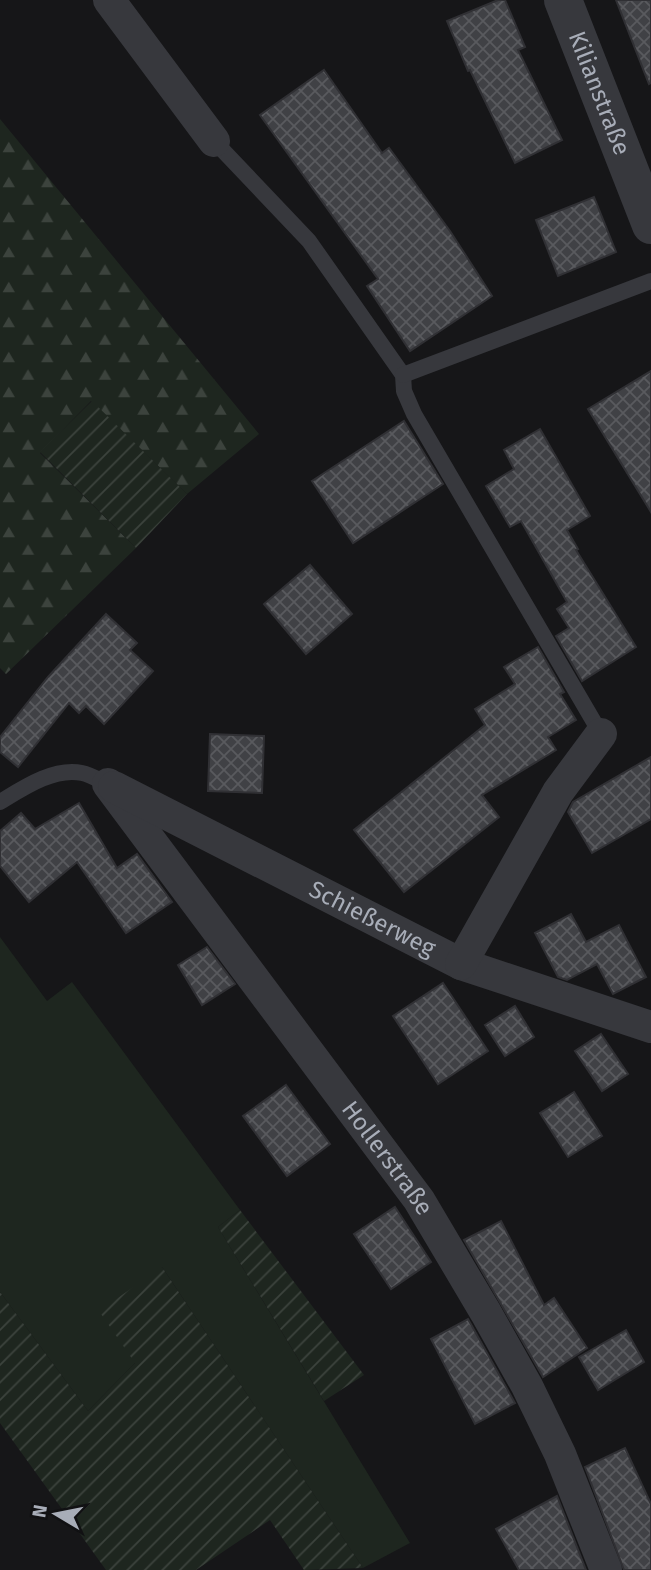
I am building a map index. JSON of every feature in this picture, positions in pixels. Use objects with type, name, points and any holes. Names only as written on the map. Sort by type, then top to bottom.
[{"type":"street","points":[[109,0],[214,141]]},
{"type":"street","name":"Kilianstraße","points":[[563,0],[651,225]]},
{"type":"street","points":[[461,964],[558,792],[601,734]]},
{"type":"street","name":"Schießerweg","points":[[108,783],[461,964],[651,1027]]},
{"type":"street","name":"Hollerstraße","points":[[108,783],[419,1200],[527,1387],[560,1454],[606,1570]]},
{"type":"lane","points":[[214,141],[309,241],[403,375],[404,391],[414,414],[601,734]]},
{"type":"lane","points":[[403,375],[651,281]]},
{"type":"lane","points":[[0,802],[43,779],[67,772],[80,772],[108,783]]},
{"type":"green space","points":[[0,119],[259,434],[187,494],[91,401],[40,453],[136,548],[6,674],[0,668]]},
{"type":"green space","points":[[92,401],[187,494],[136,548],[40,452]]},
{"type":"green space","points":[[0,937],[47,1001],[72,982],[240,1210],[218,1227],[410,1543],[363,1568],[162,1267],[135,1363],[88,1411],[0,1292]]},
{"type":"green space","points":[[240,1210],[364,1375],[324,1401],[218,1227]]},
{"type":"green space","points":[[162,1267],[363,1568],[304,1570],[270,1520],[196,1570],[106,1570],[0,1423],[0,1292],[88,1411],[135,1363],[99,1311]]},
{"type":"building","points":[[498,0],[505,0],[525,47],[518,50],[562,140],[515,163],[470,70],[468,71],[447,21]]},
{"type":"building","points":[[616,0],[651,0],[649,84]]},
{"type":"building","points":[[324,70],[382,153],[389,148],[450,231],[492,296],[410,351],[367,286],[378,279],[260,115]]},
{"type":"building","points":[[594,197],[616,252],[558,276],[536,220]]},
{"type":"building","points":[[651,371],[651,512],[588,409]]},
{"type":"building","points":[[404,421],[443,484],[353,543],[312,481]]},
{"type":"building","points":[[540,429],[590,516],[567,530],[578,549],[576,550],[636,647],[582,681],[556,636],[569,628],[557,609],[567,602],[521,521],[510,527],[486,486],[514,469],[504,450]]},
{"type":"building","points":[[310,565],[352,614],[306,654],[264,604]]},
{"type":"building","points":[[106,614],[137,643],[130,650],[153,671],[104,724],[86,706],[79,713],[69,703],[18,767],[0,752],[0,737],[48,677]]},
{"type":"building","points":[[538,647],[564,692],[560,694],[576,720],[548,737],[556,750],[482,795],[499,817],[404,892],[354,830],[485,725],[475,709],[515,684],[504,667]]},
{"type":"building","points":[[210,734],[264,736],[262,793],[208,791]]},
{"type":"building","points":[[651,757],[651,819],[592,853],[568,812],[573,802]]},
{"type":"building","points":[[79,803],[117,868],[137,854],[172,902],[126,933],[77,862],[29,902],[0,866],[0,831],[21,813],[35,829]]},
{"type":"building","points":[[571,914],[586,942],[619,925],[646,977],[613,994],[597,964],[567,980],[558,977],[535,933]]},
{"type":"building","points":[[207,947],[235,984],[202,1005],[178,965]]},
{"type":"building","points":[[443,983],[488,1051],[438,1084],[393,1016]]},
{"type":"building","points":[[515,1006],[534,1037],[505,1056],[485,1025]]},
{"type":"building","points":[[601,1034],[628,1074],[602,1091],[575,1051]]},
{"type":"building","points":[[286,1085],[330,1144],[287,1176],[243,1116]]},
{"type":"building","points":[[574,1092],[602,1136],[568,1157],[540,1113]]},
{"type":"building","points":[[395,1207],[431,1262],[391,1289],[354,1234]]},
{"type":"building","points":[[501,1221],[544,1305],[554,1298],[587,1348],[543,1377],[464,1240]]},
{"type":"building","points":[[468,1319],[515,1403],[475,1424],[431,1339]]},
{"type":"building","points":[[626,1330],[644,1362],[598,1390],[579,1357]]},
{"type":"building","points":[[625,1448],[651,1504],[651,1570],[624,1570],[585,1467]]},
{"type":"building","points":[[557,1496],[586,1570],[519,1570],[496,1529]]}]
